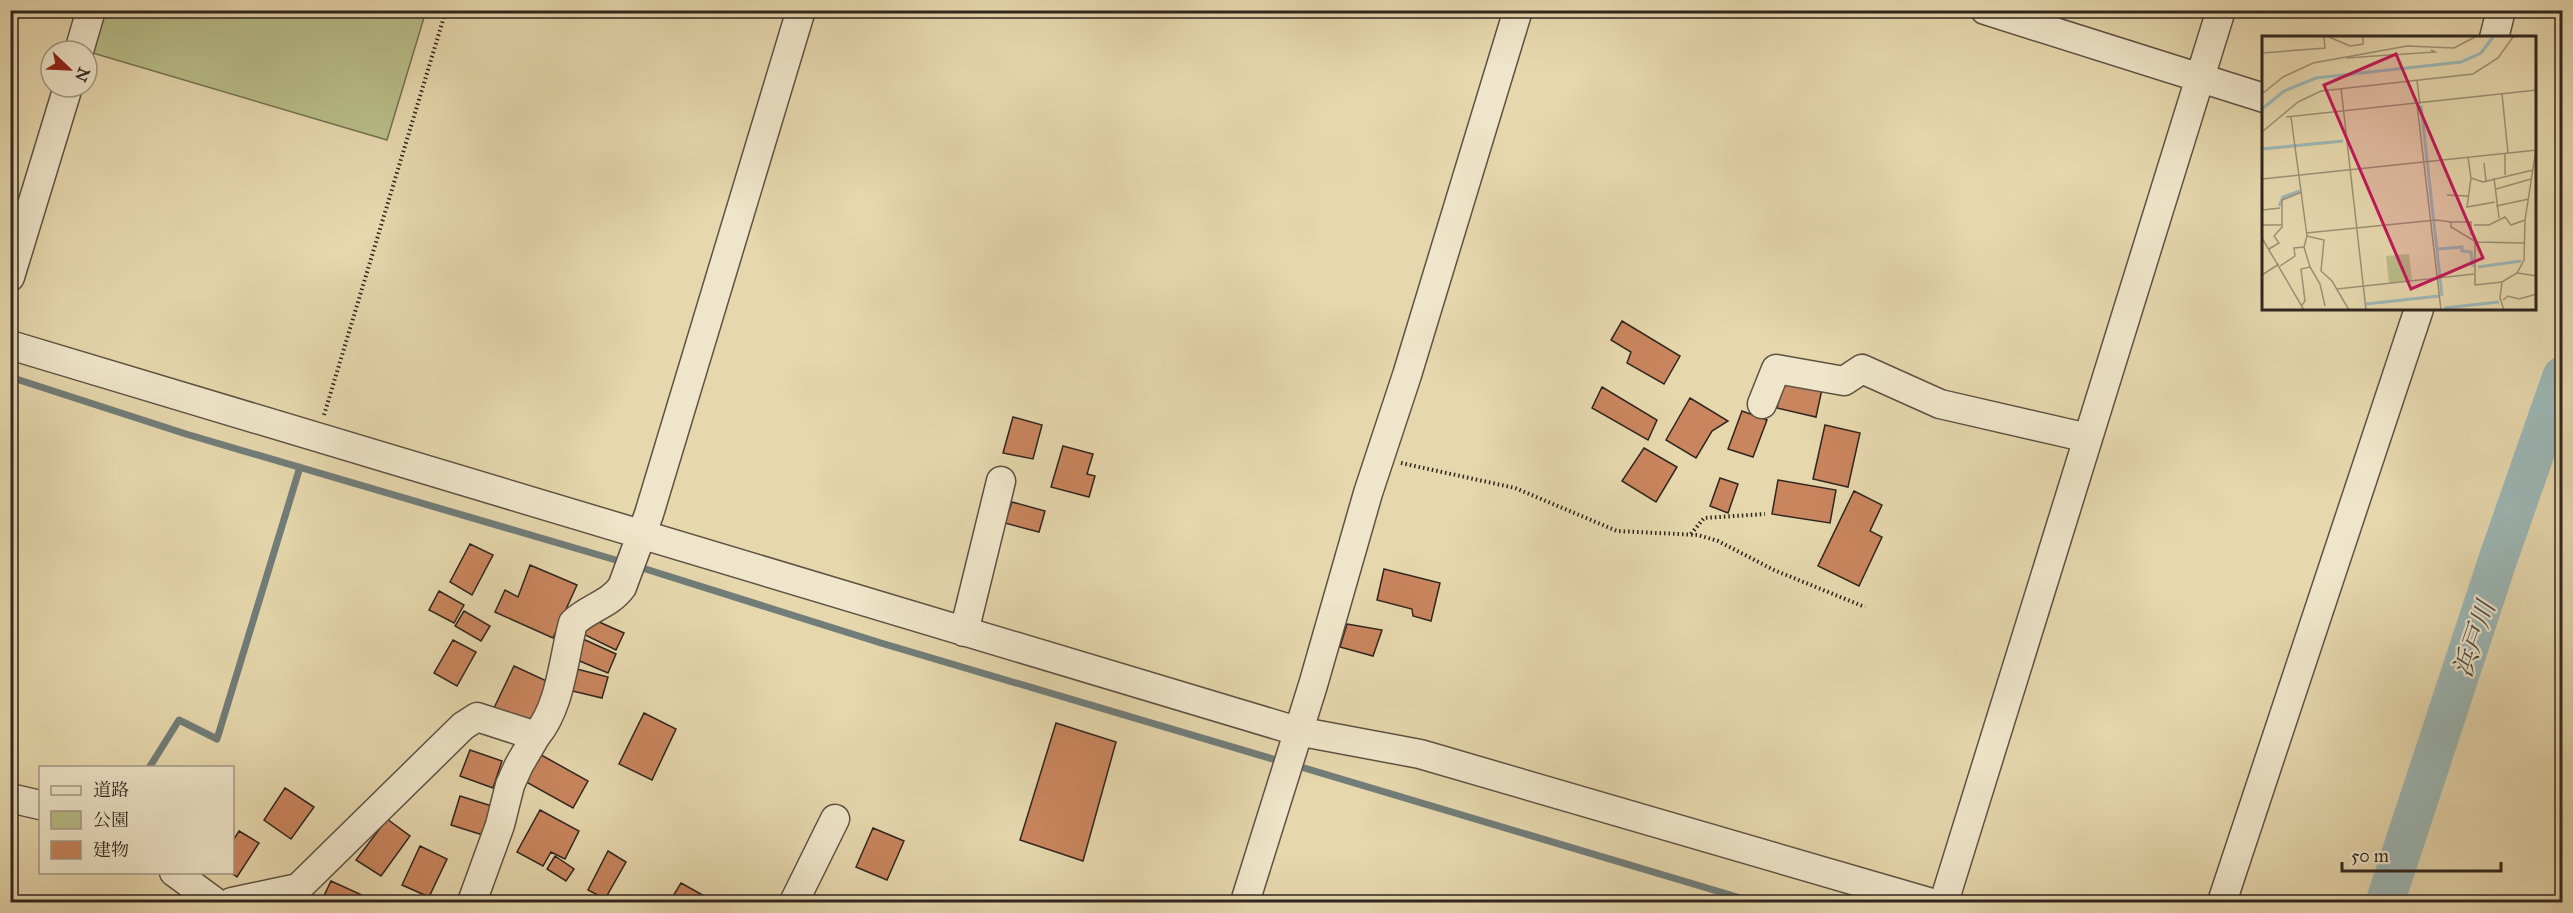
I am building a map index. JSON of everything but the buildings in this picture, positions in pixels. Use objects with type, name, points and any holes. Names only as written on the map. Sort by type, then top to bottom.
[{"type":"street","points":[[83,39],[91,10]]},
{"type":"street","points":[[472,903],[500,825],[510,785],[519,765],[542,729],[556,696],[573,623],[615,598],[622,587],[650,514],[801,10]]},
{"type":"street","points":[[1245,903],[1518,10]]},
{"type":"street","points":[[1986,10],[2262,97]]},
{"type":"street","points":[[1944,903],[2221,10]]},
{"type":"street","points":[[2494,36],[2501,10]]},
{"type":"street","points":[[10,277],[64,99]]},
{"type":"street","points":[[2222,903],[2419,310]]},
{"type":"street","points":[[10,345],[317,437],[639,540],[964,632],[1295,739],[1420,754],[1928,903]]},
{"type":"street","points":[[1762,404],[1776,369],[1844,381],[1862,369],[1940,404],[2088,438]]},
{"type":"street","points":[[964,632],[1001,481]]},
{"type":"street","points":[[232,903],[300,896],[463,726],[477,717],[536,736]]},
{"type":"street","points":[[10,798],[39,805]]},
{"type":"street","points":[[794,903],[835,819]]},
{"type":"street","points":[[175,874],[215,903]]},
{"type":"path","points":[[317,437],[446,10]]},
{"type":"path","points":[[1380,459],[1515,488],[1617,531],[1691,535],[1718,541],[1774,570],[1865,608]]},
{"type":"path","points":[[1691,535],[1704,518],[1766,514]]},
{"type":"green space","points":[[97,11],[426,11],[387,140],[99,55],[99,39],[89,39]]},
{"type":"waterway","name":"浜戸川","points":[[2385,902],[2498,559],[2562,376]]},
{"type":"waterway","points":[[10,377],[186,434],[626,563]]},
{"type":"waterway","points":[[150,766],[179,720],[217,739],[300,467]]},
{"type":"waterway","points":[[636,566],[881,643],[1283,762]]},
{"type":"waterway","points":[[1294,765],[1754,902]]}]
